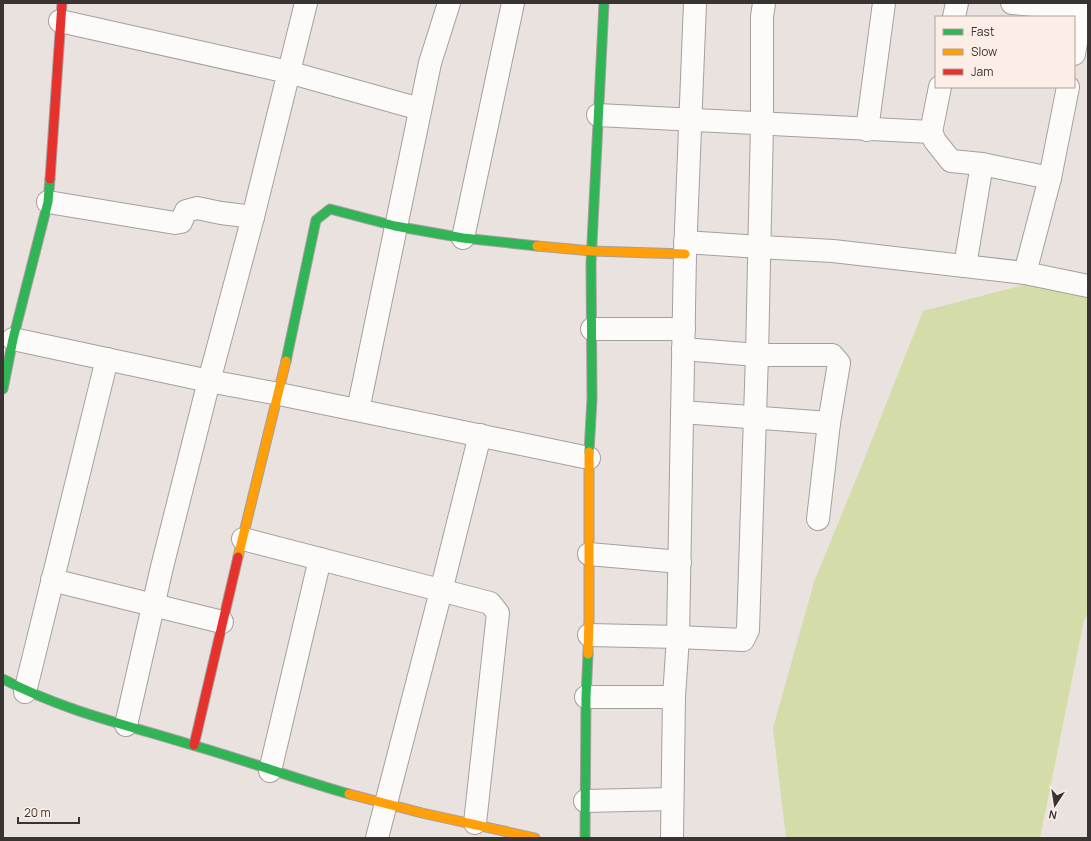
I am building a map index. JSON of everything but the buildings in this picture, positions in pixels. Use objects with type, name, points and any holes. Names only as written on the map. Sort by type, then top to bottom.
[{"type":"street","points":[[126,725],[209,381],[253,217],[306,3]]},
{"type":"street","points":[[358,410],[380,310],[395,226],[430,63],[449,3]]},
{"type":"street","points":[[463,238],[513,3]]},
{"type":"street","points":[[585,838],[586,697],[589,634],[589,458],[592,399],[591,263],[604,3]]},
{"type":"street","points":[[672,838],[674,697],[678,637],[680,562],[685,248],[695,3]]},
{"type":"street","points":[[589,634],[743,640],[748,630],[760,247],[762,17],[764,3]]},
{"type":"street","points":[[867,130],[884,3]]},
{"type":"street","points":[[954,16],[956,3]]},
{"type":"street","points":[[1021,3],[1083,6],[1075,49]]},
{"type":"street","points":[[3,389],[9,345],[48,202],[61,12],[288,72],[420,109]]},
{"type":"street","points":[[940,88],[931,132],[935,141],[951,161],[982,164],[1050,178]]},
{"type":"street","points":[[1025,273],[1050,178],[1068,88]]},
{"type":"street","points":[[598,115],[867,130],[931,132]]},
{"type":"street","points":[[965,266],[982,164]]},
{"type":"street","points":[[48,202],[175,223],[181,222],[186,211],[197,208],[253,217]]},
{"type":"street","points":[[194,745],[222,622],[279,394],[316,220],[330,209],[395,226],[463,238],[592,251],[760,247],[833,251],[1025,273],[1088,286]]},
{"type":"street","points":[[592,329],[684,339],[757,355],[832,355],[839,363],[829,423],[818,519]]},
{"type":"street","points":[[9,345],[107,359],[589,458]]},
{"type":"street","points":[[24,692],[107,359]]},
{"type":"street","points":[[682,412],[829,423]]},
{"type":"street","points":[[377,838],[480,435]]},
{"type":"street","points":[[243,539],[490,603],[498,613],[475,823]]},
{"type":"street","points":[[589,554],[680,562]]},
{"type":"street","points":[[270,771],[320,559]]},
{"type":"street","points":[[52,580],[222,622]]},
{"type":"street","points":[[3,679],[24,692],[90,715],[194,745],[270,771],[385,804],[475,823],[535,838]]},
{"type":"street","points":[[586,697],[674,697]]},
{"type":"street","points":[[585,802],[672,799]]},
{"type":"green space","points":[[1051,278],[1088,290],[1088,614],[1084,620],[1040,838],[786,838],[773,728],[814,582],[923,311]]},
{"type":"traffic: fast","points":[[589,452],[592,399],[591,263],[604,3]]},
{"type":"traffic: fast","points":[[3,389],[13,339],[48,202],[50,179]]},
{"type":"traffic: fast","points":[[286,361],[316,220],[330,209],[395,226],[463,238],[537,246]]},
{"type":"traffic: fast","points":[[585,838],[586,697],[588,654]]},
{"type":"traffic: fast","points":[[3,679],[72,709],[349,794]]},
{"type":"traffic: slow","points":[[537,246],[592,251],[685,254]]},
{"type":"traffic: slow","points":[[238,557],[286,361]]},
{"type":"traffic: slow","points":[[588,654],[589,452]]},
{"type":"traffic: slow","points":[[349,794],[422,813],[535,838]]},
{"type":"traffic: jam","points":[[50,179],[62,3]]},
{"type":"traffic: jam","points":[[194,745],[238,557]]}]
